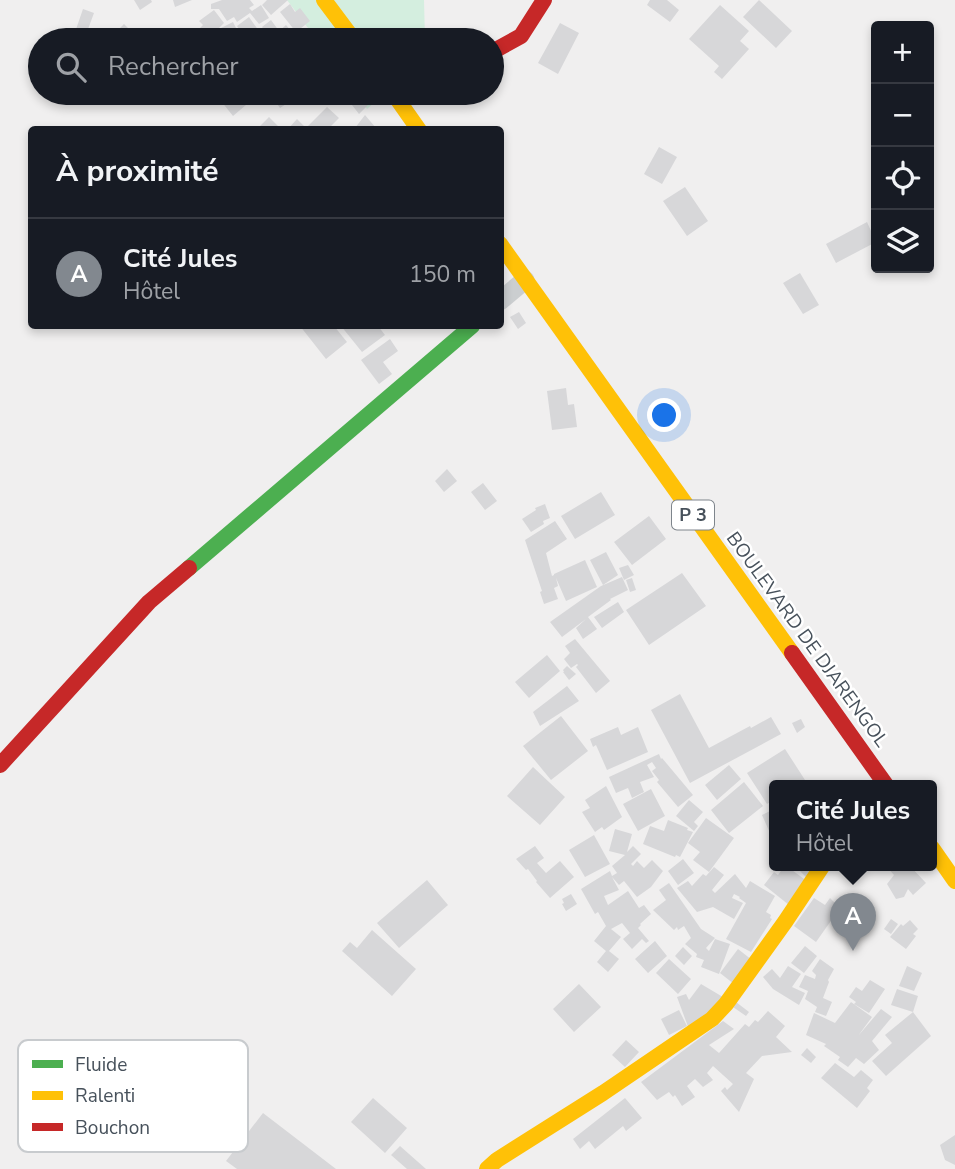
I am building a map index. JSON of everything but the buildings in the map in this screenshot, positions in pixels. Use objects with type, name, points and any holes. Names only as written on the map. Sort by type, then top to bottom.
[{"type":"street","points":[[324,0],[345,28]]},
{"type":"street","points":[[504,45],[521,36],[544,0]]},
{"type":"street","points":[[401,105],[416,126]]},
{"type":"street","name":"BOULEVARD DE DJARENGOL","points":[[504,250],[881,780]]},
{"type":"street","points":[[504,298],[525,280]]},
{"type":"street","points":[[0,765],[149,602],[468,329]]},
{"type":"street","points":[[937,855],[955,881]]},
{"type":"street","points":[[487,1169],[712,1019],[725,1006],[796,908],[819,871]]},
{"type":"green space","points":[[287,0],[424,0],[425,28],[308,28]]},
{"type":"traffic: fast","points":[[189,568],[468,329]]},
{"type":"traffic: slow","points":[[324,0],[345,28]]},
{"type":"traffic: slow","points":[[401,105],[416,126]]},
{"type":"traffic: slow","points":[[504,250],[792,653]]},
{"type":"traffic: slow","points":[[937,855],[955,881]]},
{"type":"traffic: slow","points":[[487,1169],[712,1019],[726,1004],[819,871]]},
{"type":"traffic: jam","points":[[504,45],[521,36],[544,0]]},
{"type":"traffic: jam","points":[[0,765],[149,602],[189,568]]},
{"type":"traffic: jam","points":[[792,653],[882,780]]},
{"type":"place","name":"Cité Jules","points":[[853,951]]}]
